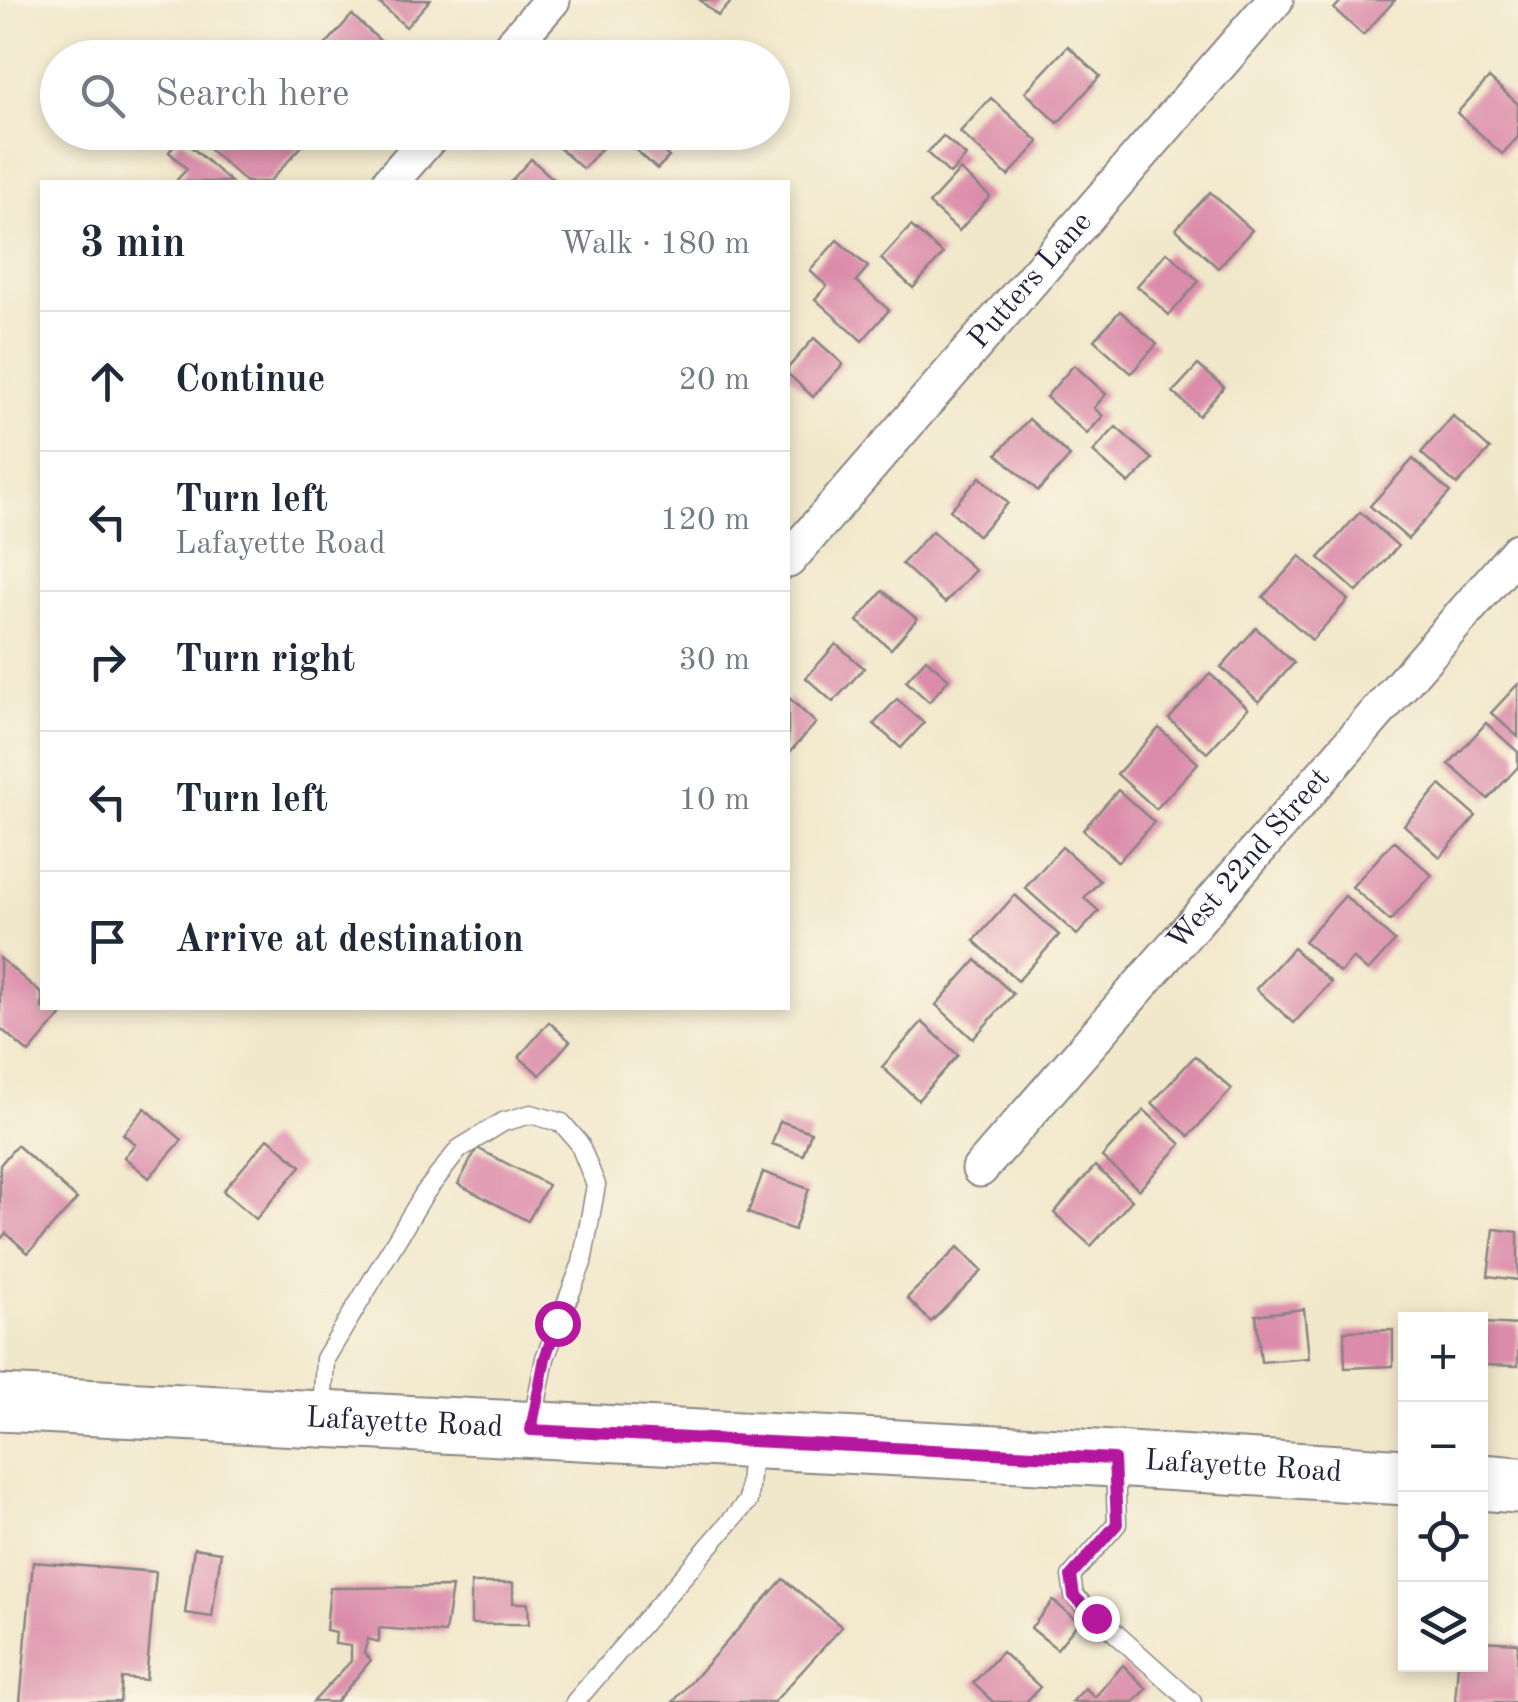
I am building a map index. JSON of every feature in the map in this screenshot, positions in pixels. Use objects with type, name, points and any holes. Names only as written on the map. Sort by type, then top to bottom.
[{"type":"main road","name":"Lafayette Road","points":[[0,1404],[1114,1459],[1398,1477]]},
{"type":"main road","points":[[1488,1483],[1518,1485]]},
{"type":"street","points":[[517,40],[552,0]]},
{"type":"street","name":"Putters Lane","points":[[790,558],[1275,0]]},
{"type":"street","points":[[392,180],[418,150]]},
{"type":"street","name":"West 22nd Street","points":[[980,1169],[1518,552]]},
{"type":"lane","points":[[322,1420],[325,1359],[424,1194],[459,1149],[503,1122],[531,1114],[562,1122],[579,1143],[596,1185],[582,1263],[545,1358],[531,1430]]},
{"type":"lane","points":[[575,1702],[748,1501],[752,1441]]},
{"type":"lane","points":[[1114,1459],[1117,1524],[1071,1576],[1074,1596],[1192,1702]]},
{"type":"building","points":[[376,0],[430,0],[406,27]]},
{"type":"building","points":[[700,0],[733,0],[718,16]]},
{"type":"building","points":[[1342,0],[1395,0],[1363,35],[1334,9]]},
{"type":"building","points":[[352,15],[379,40],[330,40]]},
{"type":"building","points":[[1068,46],[1100,76],[1058,123],[1025,92]]},
{"type":"building","points":[[1489,78],[1518,104],[1518,137],[1502,154],[1457,113]]},
{"type":"building","points":[[991,98],[1039,142],[1008,176],[960,132]]},
{"type":"building","points":[[943,136],[966,156],[950,174],[927,153]]},
{"type":"building","points":[[195,150],[229,180],[177,180],[187,169],[169,152]]},
{"type":"building","points":[[210,150],[298,150],[271,180],[244,180]]},
{"type":"building","points":[[561,150],[600,150],[583,169]]},
{"type":"building","points":[[636,150],[662,150],[669,157],[657,169]]},
{"type":"building","points":[[531,159],[555,180],[512,180]]},
{"type":"building","points":[[960,170],[990,196],[959,231],[929,204]]},
{"type":"building","points":[[1210,192],[1252,230],[1218,268],[1176,229]]},
{"type":"building","points":[[911,226],[943,254],[913,288],[881,259]]},
{"type":"building","points":[[837,240],[868,267],[856,281],[889,310],[862,341],[815,299],[827,286],[810,271]]},
{"type":"building","points":[[1167,252],[1199,281],[1169,315],[1137,286]]},
{"type":"building","points":[[1120,311],[1157,344],[1131,373],[1094,340]]},
{"type":"building","points":[[814,338],[843,364],[813,397],[790,376],[790,366]]},
{"type":"building","points":[[1074,365],[1106,394],[1094,408],[1103,416],[1087,434],[1046,397]]},
{"type":"building","points":[[1198,365],[1224,387],[1199,416],[1173,392]]},
{"type":"building","points":[[1453,416],[1490,449],[1457,485],[1421,453]]},
{"type":"building","points":[[1029,419],[1070,456],[1038,491],[997,454]]},
{"type":"building","points":[[1116,427],[1152,459],[1129,484],[1093,452]]},
{"type":"building","points":[[1413,459],[1450,492],[1408,539],[1370,506]]},
{"type":"building","points":[[980,477],[1008,503],[978,536],[950,510]]},
{"type":"building","points":[[1360,512],[1398,546],[1357,592],[1319,558]]},
{"type":"building","points":[[932,531],[975,570],[945,603],[902,564]]},
{"type":"building","points":[[1300,556],[1348,600],[1312,640],[1263,597]]},
{"type":"building","points":[[883,591],[917,619],[891,649],[857,621]]},
{"type":"building","points":[[1256,628],[1294,663],[1259,702],[1221,667]]},
{"type":"building","points":[[836,644],[864,668],[833,702],[806,678]]},
{"type":"building","points":[[926,659],[949,679],[929,702],[906,681]]},
{"type":"building","points":[[1210,674],[1248,708],[1207,753],[1169,719]]},
{"type":"building","points":[[1518,684],[1518,737],[1491,713]]},
{"type":"building","points":[[790,699],[816,723],[790,752]]},
{"type":"building","points":[[897,699],[924,723],[901,748],[874,724]]},
{"type":"building","points":[[1486,723],[1518,752],[1518,767],[1488,799],[1449,764]]},
{"type":"building","points":[[1159,728],[1198,763],[1156,809],[1117,774]]},
{"type":"building","points":[[1440,785],[1476,816],[1440,857],[1404,825]]},
{"type":"building","points":[[1118,790],[1154,822],[1118,862],[1083,830]]},
{"type":"building","points":[[1394,841],[1432,875],[1390,921],[1352,887]]},
{"type":"building","points":[[1062,847],[1100,881],[1084,898],[1099,911],[1077,935],[1025,888]]},
{"type":"building","points":[[1015,895],[1059,935],[1018,981],[974,941]]},
{"type":"building","points":[[1345,896],[1395,941],[1368,971],[1353,958],[1340,973],[1304,941]]},
{"type":"building","points":[[1293,948],[1331,982],[1294,1023],[1256,989]]},
{"type":"building","points":[[0,958],[40,992],[40,1010],[64,1012],[29,1053],[0,1028]]},
{"type":"building","points":[[976,960],[1013,994],[973,1039],[936,1005]]},
{"type":"building","points":[[549,1022],[570,1041],[540,1075],[519,1057]]},
{"type":"building","points":[[922,1022],[958,1055],[918,1100],[882,1067]]},
{"type":"building","points":[[1195,1056],[1232,1089],[1189,1136],[1152,1103]]},
{"type":"building","points":[[145,1108],[182,1140],[149,1178],[124,1157],[135,1144],[123,1134]]},
{"type":"building","points":[[1144,1110],[1181,1144],[1139,1190],[1102,1157]]},
{"type":"building","points":[[780,1121],[811,1132],[803,1155],[772,1144]]},
{"type":"building","points":[[268,1138],[301,1166],[256,1219],[223,1191]]},
{"type":"building","points":[[17,1145],[77,1199],[28,1253],[6,1233],[0,1240],[0,1165]]},
{"type":"building","points":[[477,1148],[548,1185],[528,1221],[458,1184]]},
{"type":"building","points":[[1095,1166],[1132,1200],[1091,1246],[1054,1213]]},
{"type":"building","points":[[763,1172],[809,1189],[794,1230],[748,1213]]},
{"type":"building","points":[[1494,1229],[1518,1232],[1518,1280],[1488,1276]]},
{"type":"building","points":[[958,1247],[982,1271],[931,1322],[907,1298]]},
{"type":"building","points":[[1304,1309],[1309,1358],[1261,1362],[1256,1315]]},
{"type":"building","points":[[1488,1323],[1518,1325],[1518,1366],[1488,1365]]},
{"type":"building","points":[[1393,1330],[1393,1366],[1345,1368],[1344,1331]]},
{"type":"building","points":[[194,1548],[221,1552],[212,1617],[185,1613]]},
{"type":"building","points":[[33,1562],[156,1572],[146,1680],[122,1678],[120,1702],[20,1702]]},
{"type":"building","points":[[783,1579],[842,1627],[774,1702],[673,1702]]},
{"type":"building","points":[[471,1583],[513,1583],[513,1603],[528,1603],[529,1624],[471,1624]]},
{"type":"building","points":[[452,1587],[445,1633],[379,1628],[379,1642],[368,1639],[364,1653],[371,1660],[336,1702],[313,1702],[351,1661],[351,1646],[335,1644],[336,1632],[326,1630],[330,1588]]},
{"type":"building","points":[[1053,1601],[1079,1622],[1057,1649],[1031,1628]]},
{"type":"building","points":[[1488,1641],[1518,1643],[1516,1702],[1455,1702],[1457,1672],[1488,1672]]},
{"type":"building","points":[[1002,1652],[1040,1687],[1026,1702],[993,1702],[973,1683]]},
{"type":"building","points":[[1123,1665],[1147,1689],[1134,1702],[1072,1702],[1085,1688],[1095,1697]]},
{"type":"route","points":[[557,1323],[545,1358],[531,1430],[1114,1459],[1117,1524],[1071,1576],[1074,1596],[1096,1618]]}]
